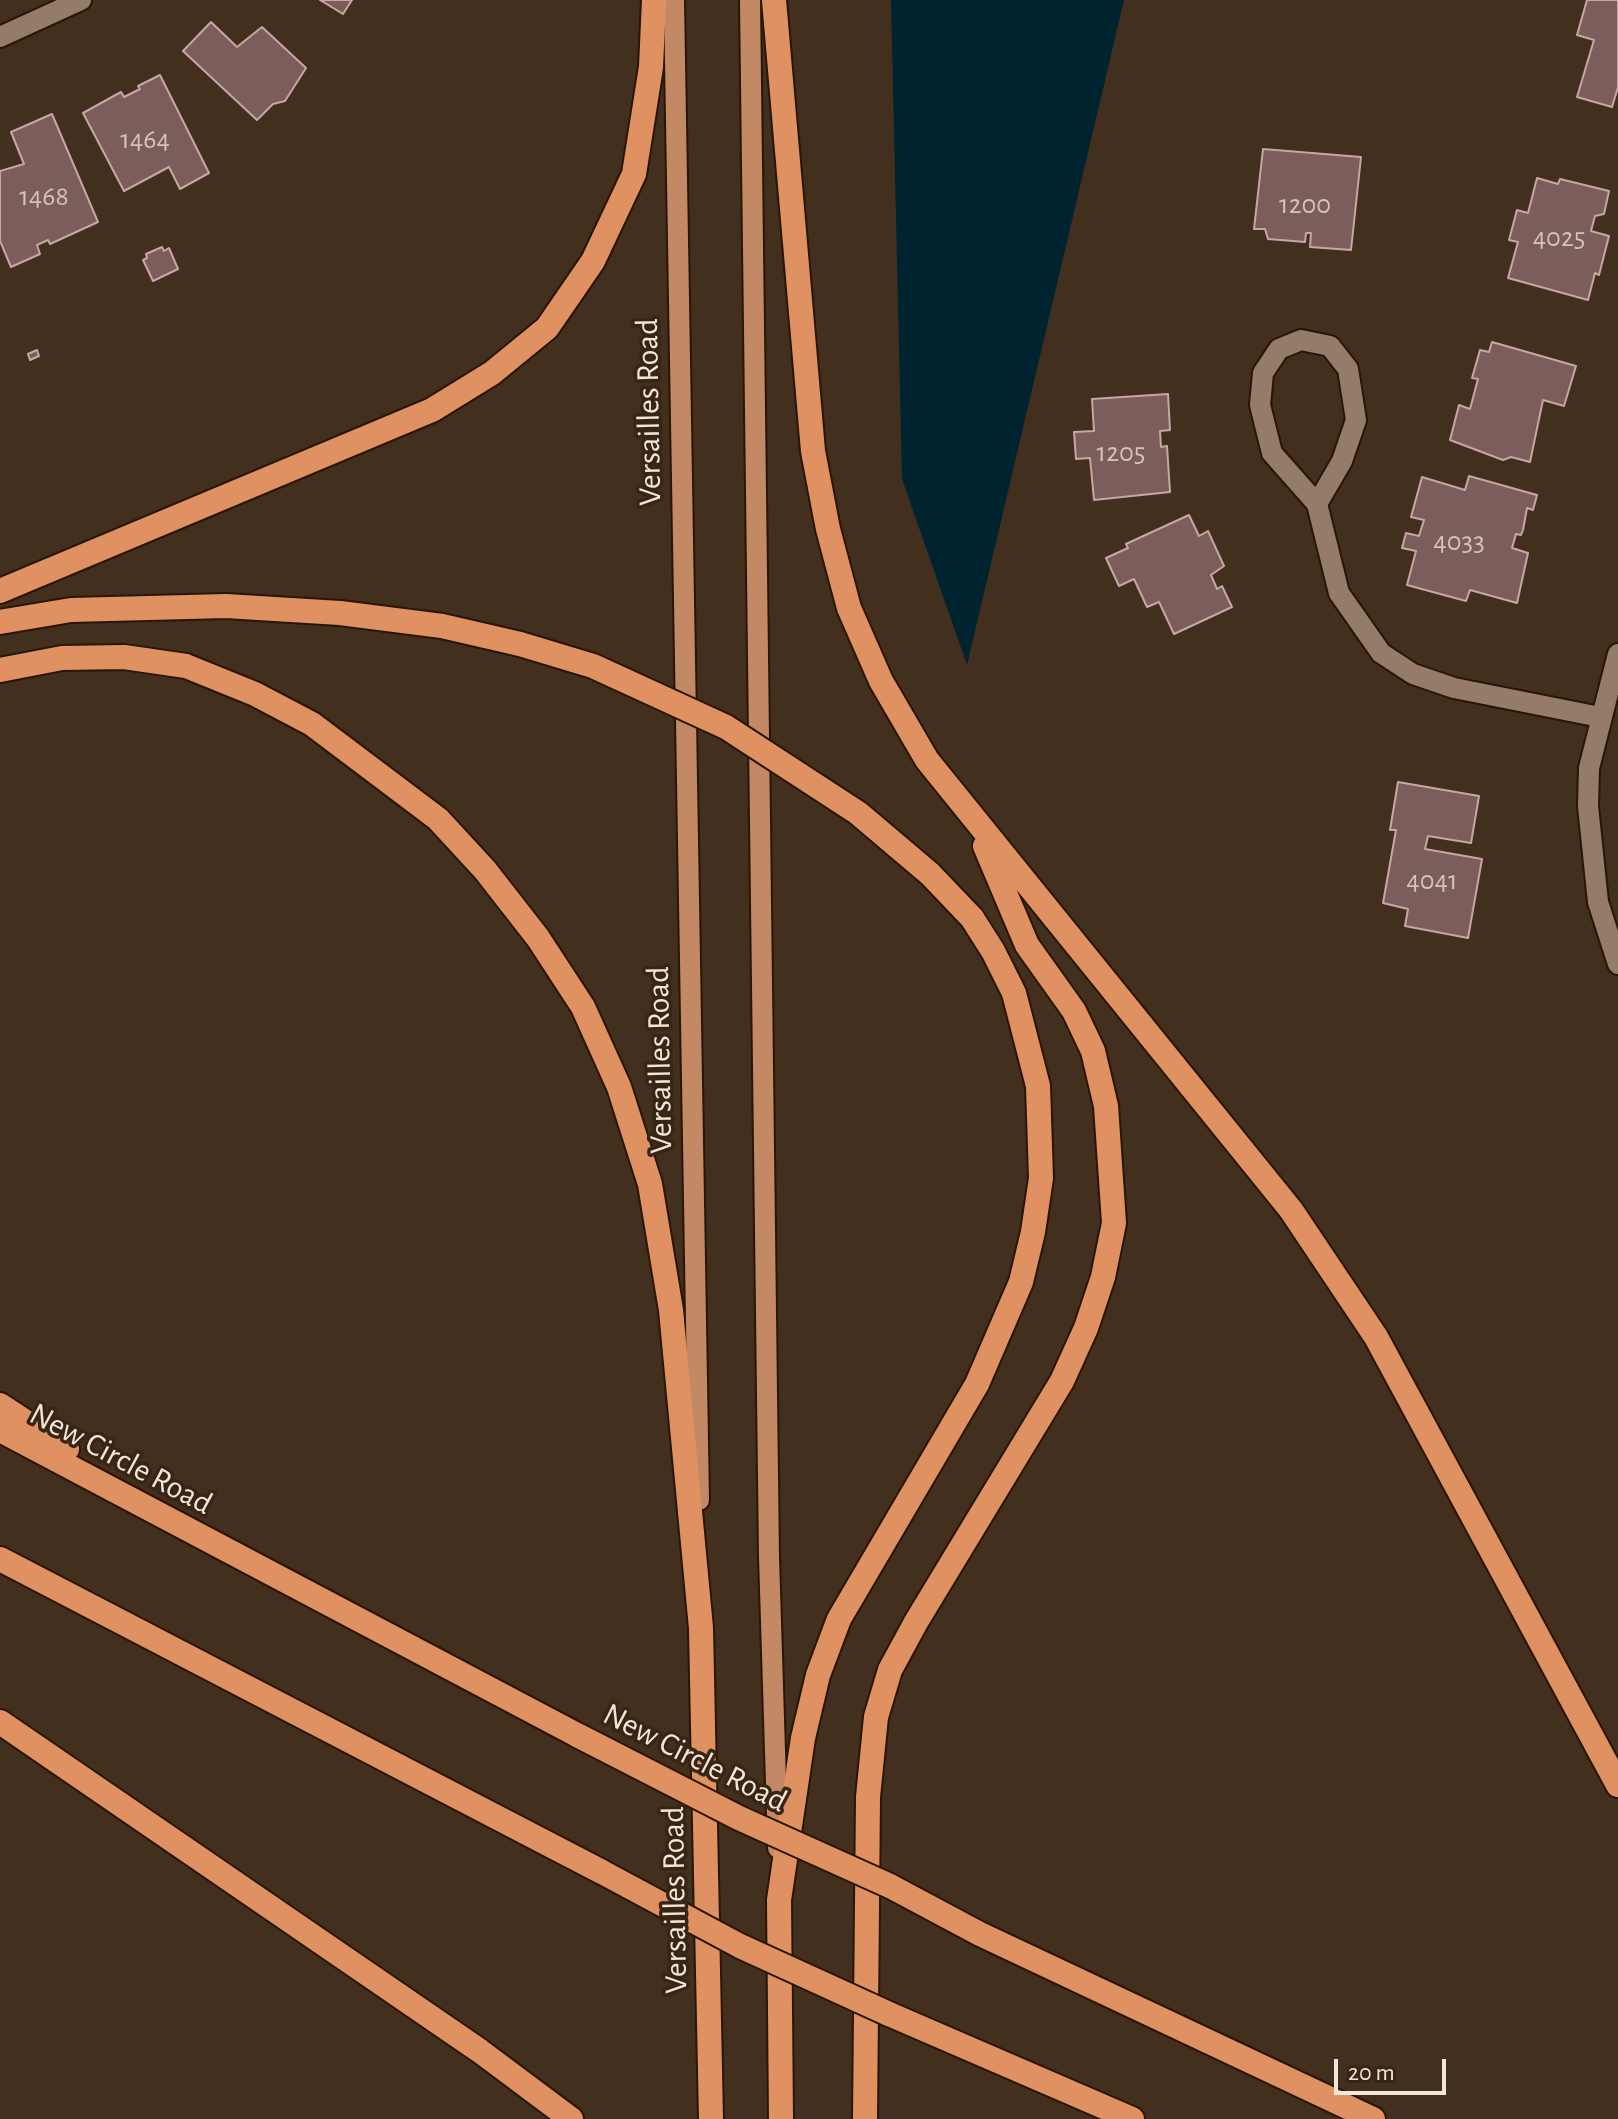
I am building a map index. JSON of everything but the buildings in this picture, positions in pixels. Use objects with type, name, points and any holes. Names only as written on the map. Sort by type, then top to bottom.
[{"type":"highway","points":[[0,591],[432,410],[492,373],[547,328],[593,261],[634,174],[651,67],[654,0]]},
{"type":"highway","points":[[774,0],[813,451],[828,529],[849,608],[881,681],[927,760],[1291,1210],[1376,1337],[1618,1785]]},
{"type":"highway","points":[[0,622],[71,610],[226,606],[340,613],[413,622],[520,644],[608,672],[726,727],[858,813],[930,874],[972,918],[993,951],[1014,993],[1038,1086],[1041,1178],[1033,1232],[1021,1282],[977,1384],[839,1619],[808,1710],[779,1900],[781,2119]]},
{"type":"highway","points":[[0,670],[62,658],[124,657],[186,666],[255,694],[312,724],[438,819],[485,870],[538,938],[583,1007],[619,1087],[650,1184],[671,1310],[701,1628]]},
{"type":"highway","points":[[865,2119],[868,1797],[876,1717],[890,1670],[916,1622],[1062,1381],[1086,1328],[1103,1277],[1114,1223],[1106,1106],[1093,1051],[1074,1011],[1027,945],[974,820]]},
{"type":"highway","points":[[0,1405],[12,1416],[330,1607]]},
{"type":"highway","name":"New Circle Road","points":[[0,1430],[330,1607],[739,1818],[890,1886],[980,1934],[1373,2119]]},
{"type":"highway","points":[[0,1559],[740,1946],[1132,2119]]},
{"type":"highway","name":"Versailles Road","points":[[701,1628],[711,2119]]},
{"type":"highway","points":[[0,1722],[480,2051],[571,2119]]},
{"type":"highway","points":[[1077,2094],[1119,2119]]},
{"type":"main road","name":"Versailles Road","points":[[674,0],[701,1628]]},
{"type":"main road","points":[[750,0],[769,1557],[779,1900]]},
{"type":"street","points":[[0,37],[81,0]]},
{"type":"street","points":[[1317,504],[1342,461],[1356,420],[1348,369],[1330,346],[1301,340],[1279,349],[1263,373],[1260,405],[1272,453],[1317,504],[1339,593],[1381,653],[1413,674],[1454,688],[1600,717]]},
{"type":"street","points":[[1618,654],[1589,768],[1590,855],[1598,902],[1618,964]]},
{"type":"water","points":[[891,0],[1124,0],[967,665],[902,479]]}]
